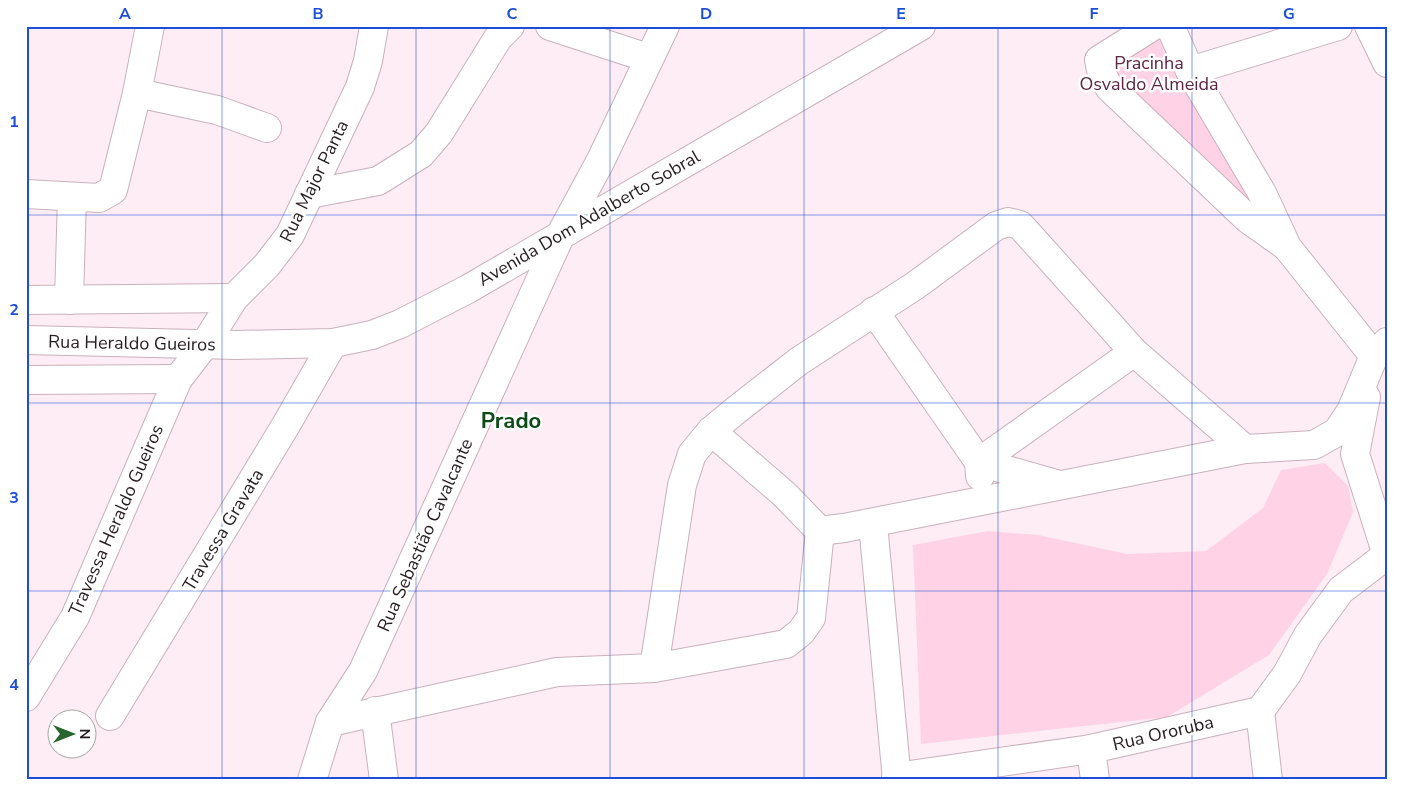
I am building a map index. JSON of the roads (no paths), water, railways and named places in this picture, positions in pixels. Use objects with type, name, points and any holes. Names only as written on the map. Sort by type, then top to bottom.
[{"type":"street","points":[[26,194],[99,198],[106,196],[113,190],[137,93],[150,26]]},
{"type":"street","name":"Rua Major Panta","points":[[205,344],[234,298],[278,252],[290,235],[360,88],[368,61],[374,26]]},
{"type":"street","points":[[309,194],[378,181],[421,154],[439,133],[498,38],[510,26]]},
{"type":"street","points":[[550,26],[648,58]]},
{"type":"street","name":"Rua Sebastião Cavalcante","points":[[312,780],[330,722],[363,671],[561,234],[600,162],[648,58],[665,26]]},
{"type":"street","name":"Avenida Dom Adalberto Sobral","points":[[237,345],[328,344],[372,335],[400,324],[561,234],[921,26]]},
{"type":"street","points":[[1153,26],[1099,60],[1102,75],[1109,87],[1248,219],[1287,247],[1380,349]]},
{"type":"street","points":[[1170,26],[1190,71],[1262,192],[1287,247]]},
{"type":"street","points":[[1190,71],[1338,26]]},
{"type":"street","points":[[1370,26],[1387,63]]},
{"type":"street","points":[[137,93],[217,110],[268,128]]},
{"type":"street","points":[[69,300],[72,197]]},
{"type":"street","points":[[654,668],[682,485],[692,454],[711,431],[799,361],[916,285],[988,231],[1008,222],[1020,225],[1134,352],[1245,450]]},
{"type":"street","points":[[26,300],[234,298]]},
{"type":"street","points":[[874,311],[979,462],[981,502]]},
{"type":"street","name":"Rua Heraldo Gueiros","points":[[26,340],[237,345]]},
{"type":"street","name":"Travessa Heraldo Gueiros","points":[[26,697],[75,616],[178,379],[205,344]]},
{"type":"street","name":"Travessa Gravata","points":[[110,716],[281,433],[328,344]]},
{"type":"street","points":[[820,532],[873,524],[1245,450],[1314,445],[1337,432],[1351,411],[1380,349]]},
{"type":"street","points":[[1268,780],[1260,711],[1287,674],[1308,635],[1341,590],[1375,576],[1387,555],[1355,454],[1380,349]]},
{"type":"street","points":[[979,462],[1134,352]]},
{"type":"street","points":[[26,380],[178,379]]},
{"type":"street","points":[[330,722],[557,672],[654,668],[786,644],[801,632],[811,618],[820,532],[784,494],[711,431]]},
{"type":"street","points":[[979,462],[1063,486]]},
{"type":"street","points":[[873,524],[896,778]]},
{"type":"street","points":[[375,711],[384,780]]},
{"type":"street","name":"Rua Ororuba","points":[[896,778],[1091,749],[1260,711]]},
{"type":"street","points":[[1091,749],[1095,780]]},
{"type":"district","name":"Prado","points":[[511,420]]},
{"type":"park label","name":"Pracinha Osvaldo Almeida","points":[[1149,73]]}]
